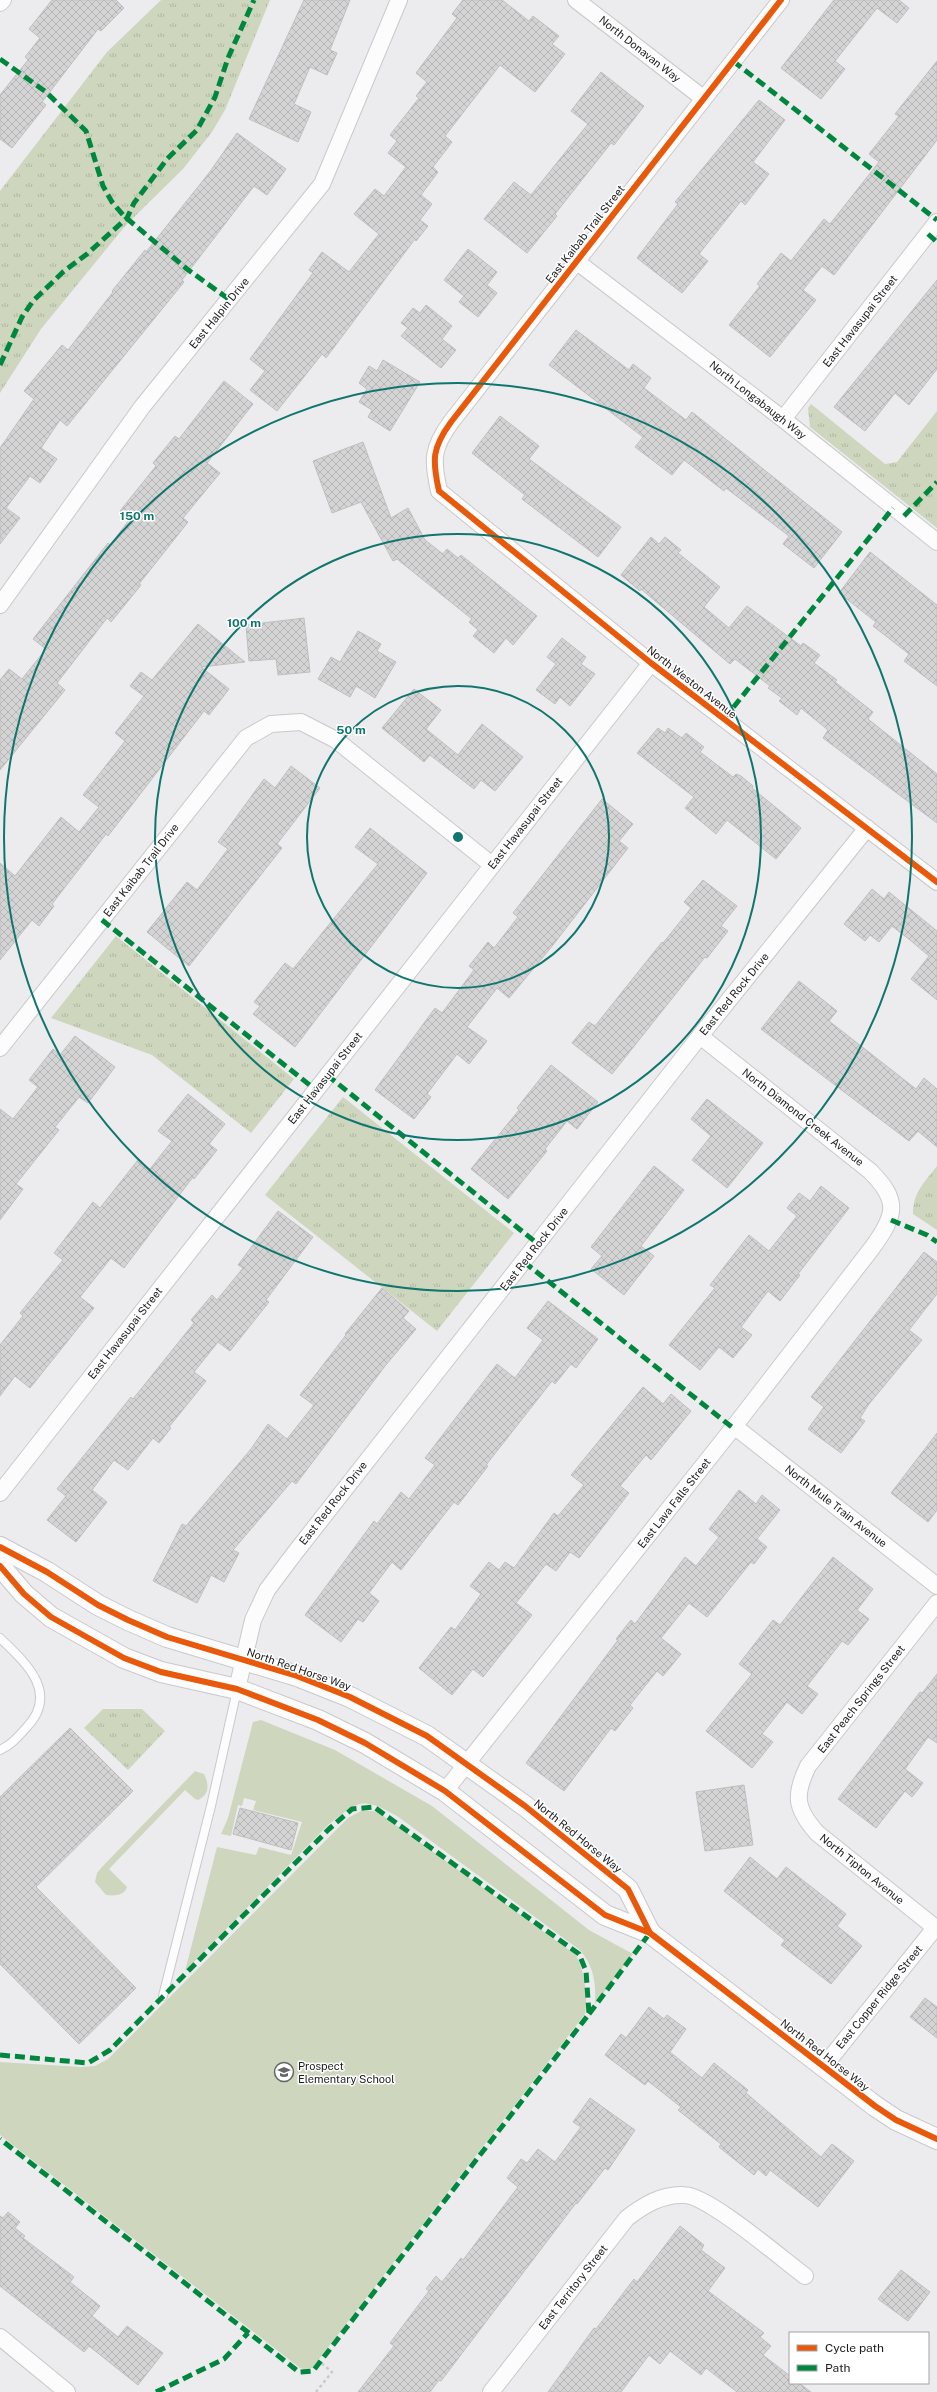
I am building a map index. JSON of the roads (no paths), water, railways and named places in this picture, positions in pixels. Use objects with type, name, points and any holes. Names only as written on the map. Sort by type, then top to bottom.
[{"type":"street","points":[[0,4],[3,0]]},
{"type":"street","name":"East Halpin Drive","points":[[2,599],[142,407],[322,184],[399,0]]},
{"type":"street","name":"North Donavan Way","points":[[576,0],[703,98]]},
{"type":"street","name":"East Kaibab Trail Street","points":[[439,491],[433,466],[438,440],[703,98],[781,0]]},
{"type":"street","name":"East Havasupai Street","points":[[783,420],[937,222]]},
{"type":"street","name":"North Longabaugh Way","points":[[576,261],[783,420],[937,542]]},
{"type":"street","name":"North Weston Avenue","points":[[439,491],[651,663],[937,882]]},
{"type":"street","name":"East Havasupai Street","points":[[0,1493],[651,663]]},
{"type":"street","name":"East Kaibab Trail Drive","points":[[0,1048],[246,738],[271,724],[301,722],[336,740],[492,865]]},
{"type":"street","name":"East Red Rock Drive","points":[[237,1689],[242,1659],[253,1620],[267,1590],[700,1036],[867,828]]},
{"type":"street","name":"North Diamond Creek Avenue","points":[[700,1036],[870,1171],[888,1193],[891,1209]]},
{"type":"street","name":"East Lava Falls Street","points":[[445,1791],[734,1426],[884,1232],[890,1220],[891,1209]]},
{"type":"street","name":"North Mule Train Avenue","points":[[734,1426],[937,1586]]},
{"type":"street","name":"North Red Horse Way","points":[[0,1547],[47,1572],[98,1605],[128,1620],[167,1637],[297,1676],[350,1697],[427,1736],[468,1763],[525,1806],[628,1889],[650,1933]]},
{"type":"street","name":"North Red Horse Way","points":[[0,1566],[24,1594],[51,1617],[124,1658],[161,1672],[237,1689],[318,1720],[365,1743],[445,1791],[605,1915],[650,1933],[875,2106],[896,2120],[937,2138]]},
{"type":"street","name":"East Peach Springs Street","points":[[798,1801],[800,1783],[808,1766],[937,1603]]},
{"type":"street","name":"North Tipton Avenue","points":[[798,1801],[804,1818],[816,1833],[936,1929]]},
{"type":"street","name":"East Copper Ridge Street","points":[[824,2066],[936,1929]]},
{"type":"street","name":"East Territory Street","points":[[491,2392],[627,2218],[645,2205],[666,2196],[686,2194],[709,2204],[805,2276]]},
{"type":"street","points":[[0,2337],[67,2392]]},
{"type":"lane","points":[[0,1638],[28,1664],[36,1679],[40,1693],[38,1710],[32,1722],[10,1745],[0,1750]]},
{"type":"lane","points":[[163,1996],[207,1820],[237,1689]]},
{"type":"place","name":"Prospect Elementary School","points":[[284,2072]]}]
